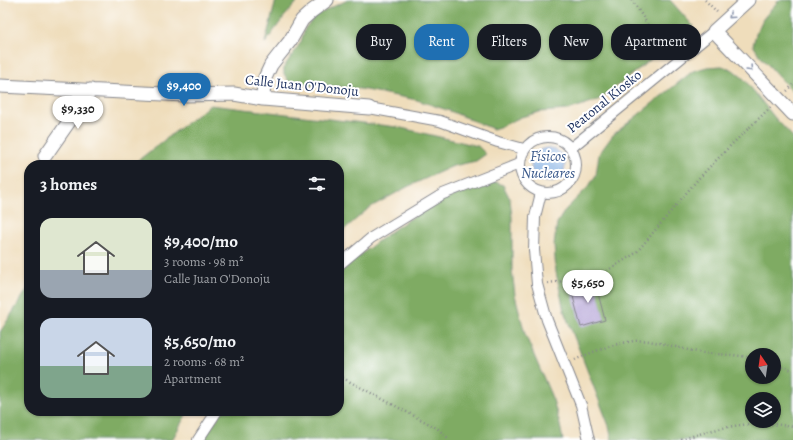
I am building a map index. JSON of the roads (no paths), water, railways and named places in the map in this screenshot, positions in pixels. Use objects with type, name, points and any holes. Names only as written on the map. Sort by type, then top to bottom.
[{"type":"street","points":[[263,99],[264,80],[271,65],[290,41],[302,20],[328,0]]},
{"type":"street","name":"Peatonal Kiosko","points":[[571,148],[714,31],[748,0]]},
{"type":"street","points":[[714,31],[793,114]]},
{"type":"street","name":"Calle Juan O'Donoju","points":[[0,86],[184,95],[234,94],[263,99],[368,108],[440,121],[498,142],[524,149]]},
{"type":"street","points":[[45,156],[91,90]]},
{"type":"street","points":[[538,138],[556,138],[571,148],[575,157],[576,167],[574,176],[568,184],[560,190],[551,193],[541,193],[530,187],[524,181],[520,173],[519,164],[524,149],[530,142],[538,138]]},
{"type":"street","points":[[344,261],[371,238],[443,194],[519,164]]},
{"type":"street","points":[[541,193],[535,217],[534,250],[538,284],[547,320],[581,405],[589,440]]},
{"type":"street","points":[[198,440],[215,416]]},
{"type":"water","name":"Físicos Nucleares","points":[[545,148],[551,148],[560,153],[564,159],[564,171],[560,177],[551,182],[545,182],[536,177],[531,168],[531,162],[536,153]]}]
